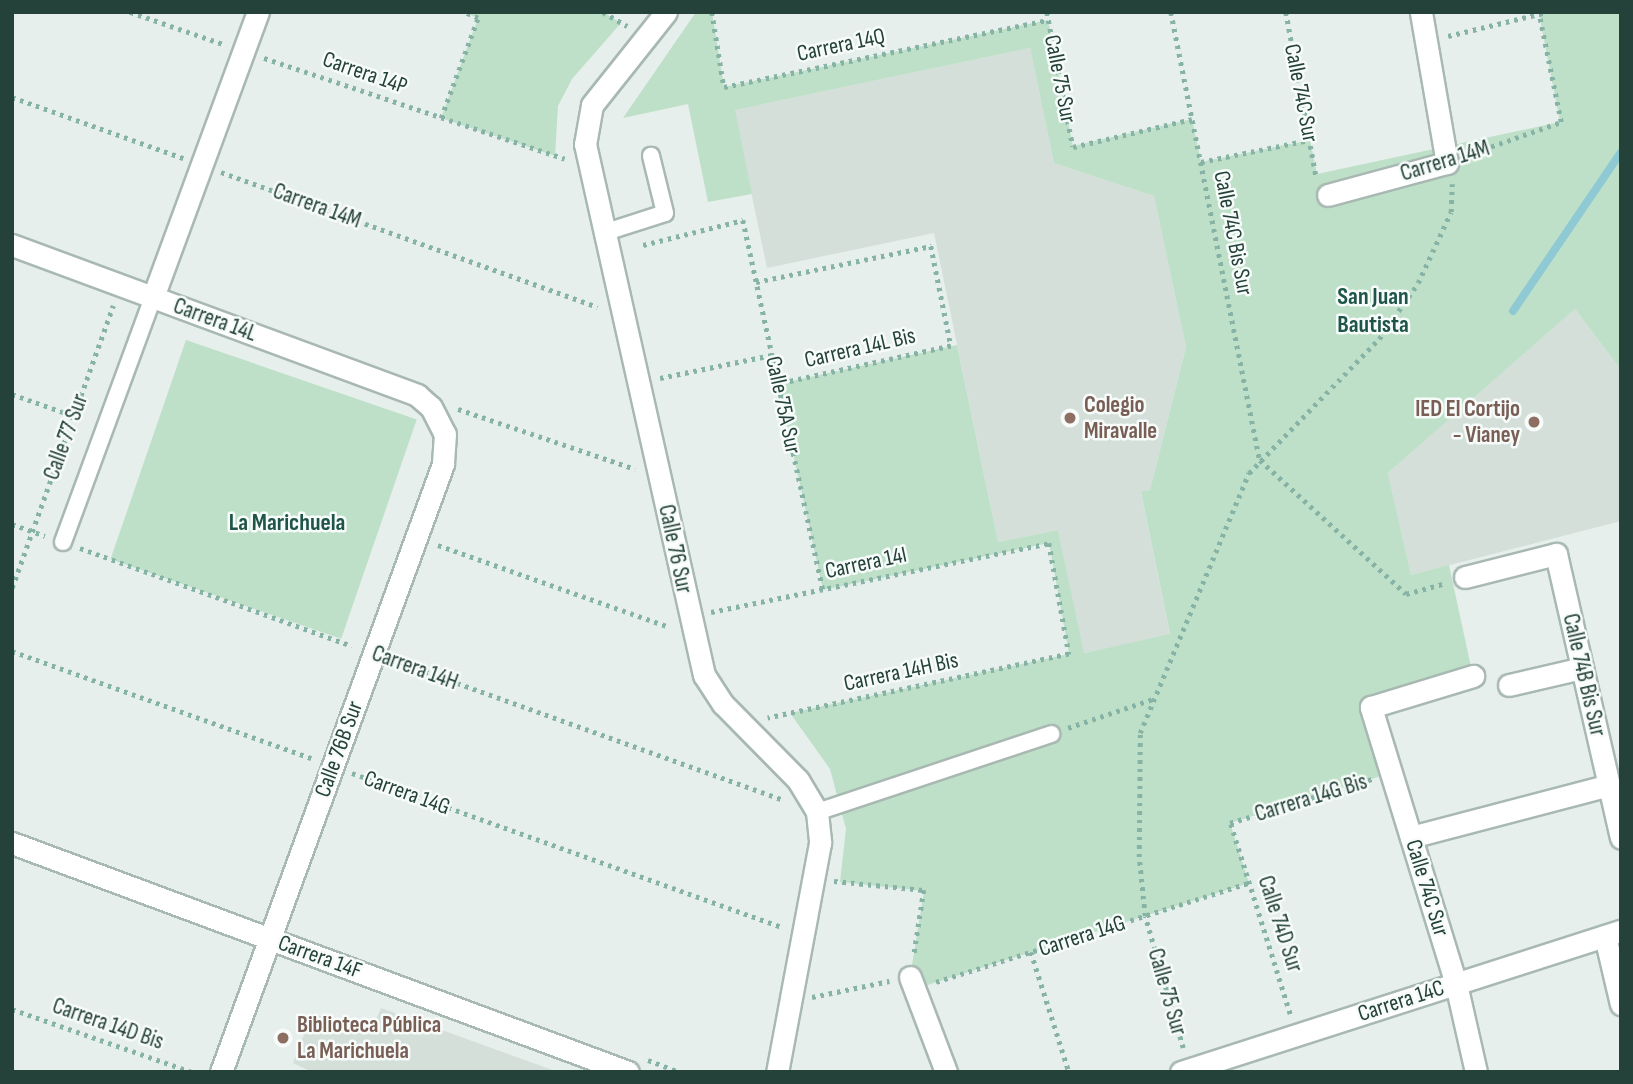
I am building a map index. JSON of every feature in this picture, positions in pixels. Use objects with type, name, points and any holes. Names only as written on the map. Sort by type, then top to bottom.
[{"type":"street","points":[[153,297],[258,12]]},
{"type":"street","name":"Calle 76 Sur","points":[[666,12],[593,105],[586,130],[589,167],[692,626],[709,686],[741,724],[798,780],[817,812]]},
{"type":"street","points":[[1421,12],[1447,163]]},
{"type":"street","name":"Carrera 14M","points":[[1328,195],[1447,163]]},
{"type":"street","name":"Carrera 14L","points":[[12,245],[417,395],[449,416]]},
{"type":"street","name":"Calle 76B Sur","points":[[221,1072],[270,939],[342,769],[383,657],[416,537],[445,455],[449,416]]},
{"type":"street","name":"Calle 74B Bis Sur","points":[[1465,577],[1556,554],[1621,838]]},
{"type":"street","points":[[1509,685],[1582,668]]},
{"type":"street","name":"Calle 74C Sur","points":[[1473,676],[1371,707],[1456,984],[1476,1072]]},
{"type":"street","points":[[1411,837],[1609,785]]},
{"type":"street","points":[[777,1072],[813,879],[817,812]]},
{"type":"street","name":"Carrera 14F","points":[[12,843],[270,939],[635,1064]]},
{"type":"street","points":[[1613,933],[1621,1004]]},
{"type":"street","name":"Carrera 14C","points":[[1192,1070],[1613,933]]},
{"type":"street","points":[[913,983],[946,1072]]},
{"type":"lane","points":[[606,243],[665,213],[651,156]]},
{"type":"lane","points":[[63,542],[153,297]]},
{"type":"lane","points":[[817,812],[1051,734]]},
{"type":"path","name":"Carrera 14P","points":[[130,12],[589,167]]},
{"type":"path","points":[[441,118],[478,18],[463,12]]},
{"type":"path","name":"Carrera 14Q","points":[[712,12],[724,88],[1048,20]]},
{"type":"path","name":"Calle 75 Sur","points":[[1047,12],[1073,147],[1192,119]]},
{"type":"path","name":"Calle 74C Bis Sur","points":[[1171,12],[1260,460]]},
{"type":"path","name":"Calle 74C Sur","points":[[1286,12],[1316,175]]},
{"type":"path","points":[[1427,41],[1547,12]]},
{"type":"path","name":"Carrera 14M","points":[[1447,163],[1560,122],[1539,14]]},
{"type":"path","name":"Carrera 14M","points":[[12,97],[622,315]]},
{"type":"path","points":[[1200,162],[1310,140]]},
{"type":"path","name":"Calle 75 Sur","points":[[1192,1070],[1145,916],[1139,857],[1140,733],[1225,524],[1260,460],[1379,339],[1418,283],[1451,212],[1447,163]]},
{"type":"path","name":"Calle 75A Sur","points":[[606,243],[743,220],[822,590]]},
{"type":"path","name":"Carrera 14L Bis","points":[[756,282],[931,246],[950,346],[778,384]]},
{"type":"path","name":"Calle 77 Sur","points":[[12,588],[120,285]]},
{"type":"path","name":"Carrera 14L Bis","points":[[638,383],[772,355]]},
{"type":"path","points":[[12,394],[74,416]]},
{"type":"path","points":[[449,416],[659,477]]},
{"type":"path","points":[[1260,460],[1406,594],[1465,577]]},
{"type":"path","name":"Carrera 14H","points":[[12,524],[817,812]]},
{"type":"path","points":[[416,537],[692,626]]},
{"type":"path","name":"Carrera 14I","points":[[692,626],[822,590],[1049,543],[1069,654]]},
{"type":"path","name":"Carrera 14G","points":[[12,650],[803,935]]},
{"type":"path","name":"Carrera 14H Bis","points":[[741,724],[1069,654]]},
{"type":"path","points":[[1051,734],[1153,699]]},
{"type":"path","name":"Carrera 14G Bis","points":[[1230,823],[1391,773]]},
{"type":"path","name":"Calle 74D Sur","points":[[1230,823],[1297,1034]]},
{"type":"path","points":[[813,879],[925,890],[913,983]]},
{"type":"path","name":"Carrera 14G","points":[[791,1001],[913,983],[1031,952],[1249,883]]},
{"type":"path","points":[[1031,952],[1069,1072]]},
{"type":"path","name":"Carrera 14D Bis","points":[[12,1009],[192,1072]]},
{"type":"path","points":[[635,1064],[681,1072]]},
{"type":"shaded area","name":"Colegio Miravalle","points":[[1030,48],[1054,163],[1154,196],[1186,347],[1150,490],[1141,493],[1170,635],[1083,653],[1058,530],[998,542],[934,233],[767,268],[734,110]]},
{"type":"shaded area","name":"IED El Cortijo - Vianey","points":[[1575,309],[1621,370],[1621,521],[1411,575],[1388,473]]},
{"type":"shaded area","points":[[381,1008],[558,1072],[312,1072],[293,1063],[312,1013],[370,1034]]},
{"type":"green space","points":[[463,12],[603,12],[621,23],[572,79],[558,106],[555,156],[441,118],[478,18]]},
{"type":"green space","points":[[696,12],[712,12],[724,87],[1048,20],[1073,146],[1192,119],[1201,162],[1310,140],[1317,174],[1560,122],[1539,14],[1621,12],[1621,370],[1575,309],[1388,473],[1411,575],[1449,565],[1473,676],[1371,707],[1391,773],[1230,823],[1249,883],[915,989],[910,977],[924,891],[840,882],[846,829],[830,769],[790,713],[1069,654],[1049,543],[823,590],[778,384],[957,345],[998,542],[1058,530],[1084,653],[1170,634],[1141,492],[1150,490],[1186,347],[1154,196],[1054,163],[1030,48],[735,110],[752,194],[708,202],[688,104],[623,118]]},
{"type":"green space","points":[[186,340],[417,419],[341,639],[110,559]]},
{"type":"waterway","points":[[1513,311],[1621,152]]},
{"type":"place","name":"Colegio Miravalle","points":[[1070,418]]},
{"type":"place","name":"IED El Cortijo - Vianey","points":[[1534,422]]},
{"type":"place","name":"Biblioteca Pública La Marichuela","points":[[283,1038]]},
{"type":"district","name":"San Juan Bautista","points":[[1373,311]]},
{"type":"district","name":"La Marichuela","points":[[287,523]]}]
